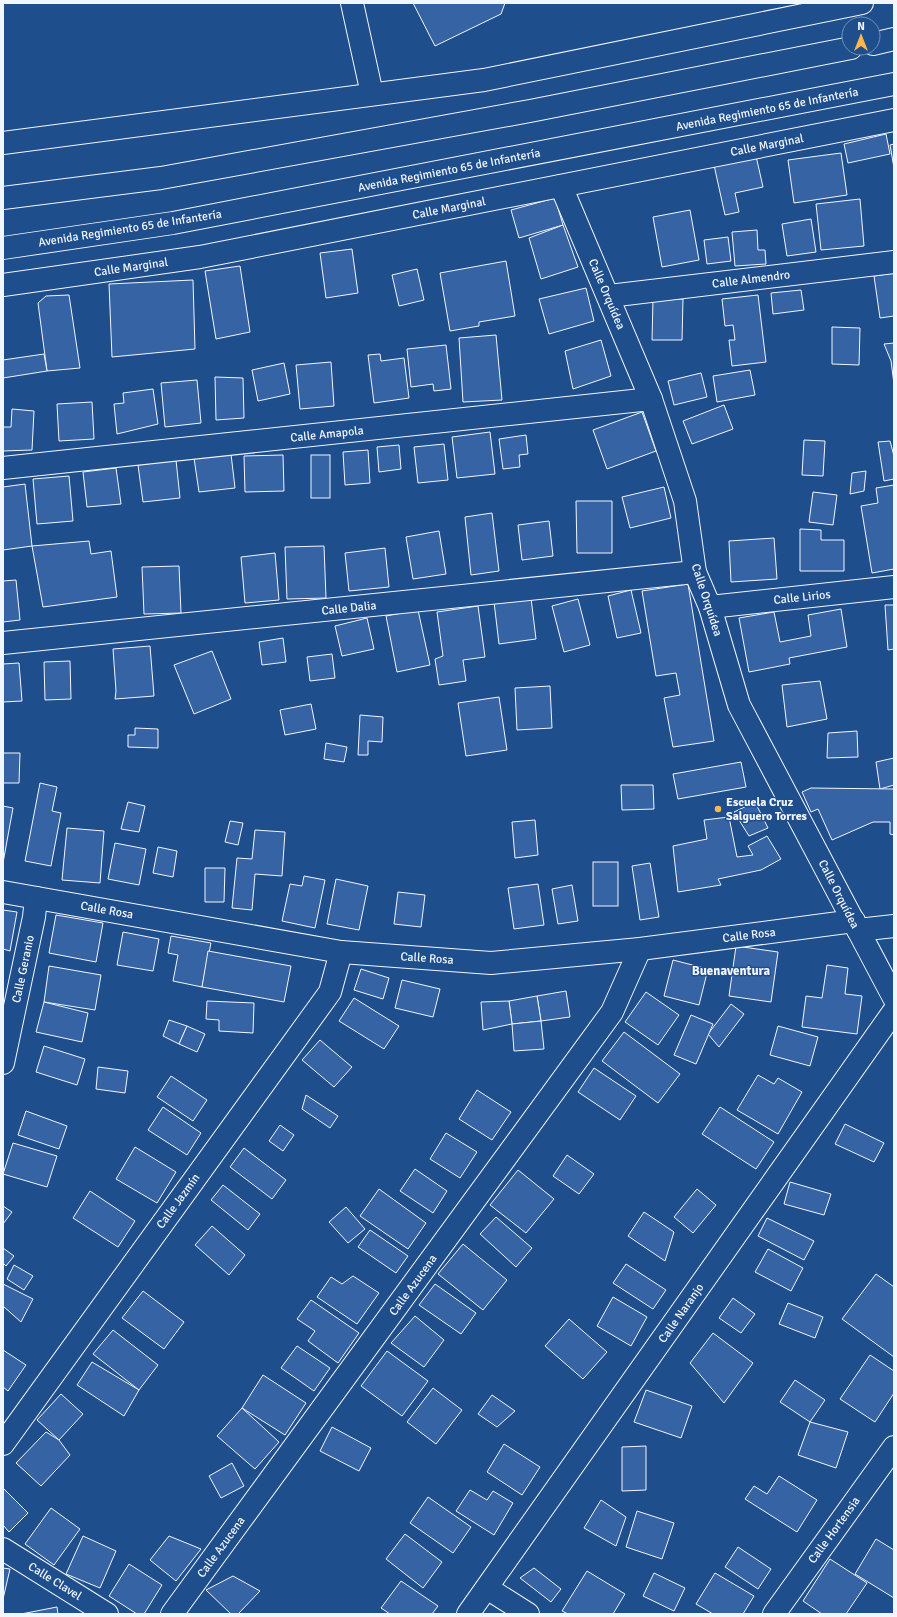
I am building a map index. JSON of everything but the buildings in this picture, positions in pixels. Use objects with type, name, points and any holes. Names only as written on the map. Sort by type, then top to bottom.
[{"type":"street","points":[[352,3],[372,94]]},
{"type":"street","points":[[3,143],[484,80],[862,3]]},
{"type":"street","points":[[881,42],[894,40]]},
{"type":"street","points":[[3,198],[161,178],[522,113],[841,50]]},
{"type":"street","name":"Avenida Regimiento 65 de Infantería","points":[[3,248],[173,223],[894,84]]},
{"type":"street","name":"Calle Marginal","points":[[3,285],[200,258],[894,120]]},
{"type":"street","name":"Calle Orquídea","points":[[561,186],[609,296],[651,399],[685,501],[695,572],[710,607],[739,705],[894,998]]},
{"type":"street","name":"Calle Almendro","points":[[609,296],[894,262]]},
{"type":"street","name":"Calle Amapola","points":[[3,468],[651,399]]},
{"type":"street","name":"Calle Dalia","points":[[3,643],[695,572]]},
{"type":"street","name":"Calle Lirios","points":[[710,607],[894,587]]},
{"type":"street","name":"Calle Rosa","points":[[3,892],[341,952],[491,963],[856,926],[894,926]]},
{"type":"street","name":"Calle Geranio","points":[[3,1063],[34,917],[36,898]]},
{"type":"street","name":"Calle Azucena","points":[[172,1614],[612,1012],[640,949]]},
{"type":"street","name":"Calle Jazmín","points":[[3,1444],[330,992],[341,952]]},
{"type":"street","name":"Calle Naranjo","points":[[468,1614],[894,1011]]},
{"type":"street","name":"Calle Hortensia","points":[[774,1614],[894,1447]]},
{"type":"street","name":"Calle Clavel","points":[[3,1549],[107,1614]]},
{"type":"street","points":[[487,1588],[528,1614]]},
{"type":"place","name":"Escuela Cruz Salguero Torres","points":[[718,809]]},
{"type":"district","name":"Buenaventura","points":[[731,970]]}]
